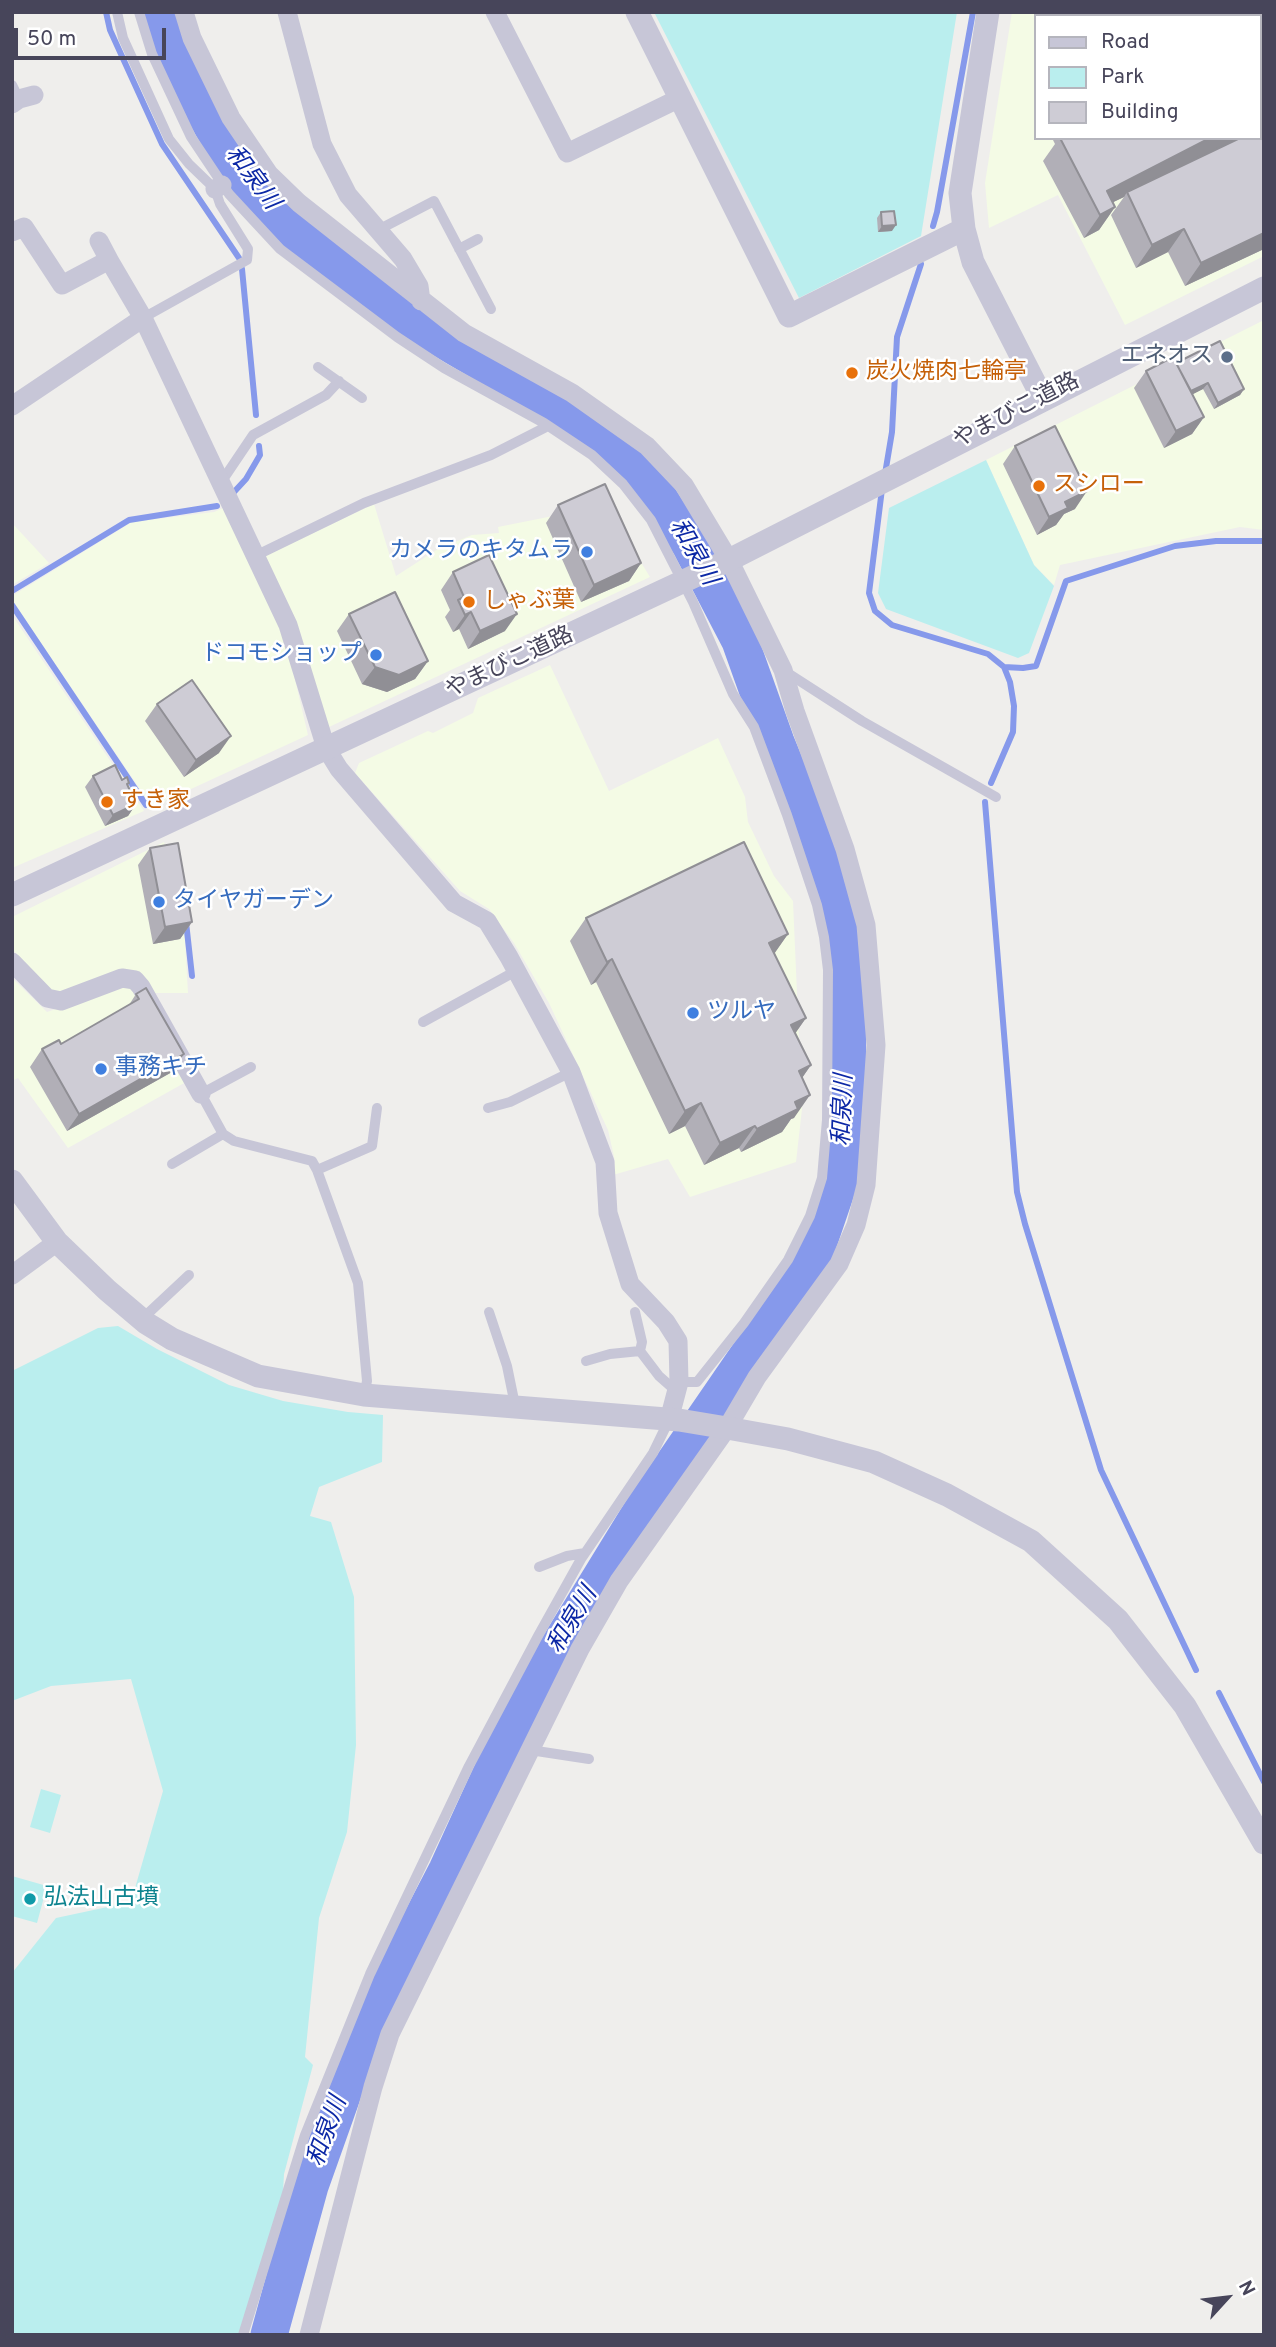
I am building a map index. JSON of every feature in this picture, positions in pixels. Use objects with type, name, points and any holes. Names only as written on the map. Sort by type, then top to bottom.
[{"type":"street","points":[[184,12],[192,38],[231,118],[269,174],[299,203],[464,333],[572,393],[647,446],[684,485],[783,670],[845,849],[866,925],[876,1045],[866,1185],[856,1225],[839,1264],[720,1427],[619,1581],[580,1649],[530,1750],[390,2034],[373,2087],[309,2335]]},
{"type":"street","points":[[286,12],[322,144],[348,195],[403,259],[418,286],[421,301]]},
{"type":"street","points":[[495,12],[567,153],[680,98]]},
{"type":"street","points":[[637,12],[789,316],[964,229]]},
{"type":"street","points":[[988,12],[960,193],[964,229],[973,262],[1043,398]]},
{"type":"street","points":[[12,232],[24,227],[62,285],[109,260]]},
{"type":"street","points":[[99,241],[143,318],[219,485],[288,625],[326,748],[339,769],[454,903],[486,921],[571,1072],[605,1162],[608,1213],[630,1284],[666,1322],[678,1341],[674,1420]]},
{"type":"street","name":"やまびこ道路","points":[[12,895],[724,563],[1043,398],[1264,288]]},
{"type":"street","points":[[12,406],[143,318]]},
{"type":"street","points":[[12,962],[47,998],[61,1001],[122,978],[135,981],[141,987],[201,1094]]},
{"type":"street","points":[[12,1181],[57,1242],[142,1319],[172,1339],[258,1376],[364,1395],[674,1420],[720,1427],[788,1439],[874,1462],[947,1494],[1031,1541],[1118,1620],[1197,1725],[1264,1843]]},
{"type":"street","points":[[12,1275],[57,1242]]},
{"type":"lane","points":[[117,12],[123,38],[169,139],[189,164],[219,187],[280,249],[397,337],[444,368],[548,426],[592,455],[623,484],[651,520],[685,581],[733,694],[754,727],[788,815],[817,905],[828,970],[827,1120],[822,1178],[810,1216],[789,1260],[697,1382],[677,1387],[659,1377],[640,1351],[642,1342],[635,1312]]},
{"type":"lane","points":[[139,12],[152,54],[167,89],[219,187],[220,204],[248,248],[247,260],[143,318]]},
{"type":"lane","points":[[377,230],[435,201],[491,309]]},
{"type":"lane","points":[[459,249],[478,239]]},
{"type":"lane","points":[[318,367],[362,398]]},
{"type":"lane","points":[[219,485],[253,435],[326,395],[339,381]]},
{"type":"lane","points":[[254,556],[363,503],[491,455],[548,426]]},
{"type":"lane","points":[[783,670],[862,720],[996,797]]},
{"type":"lane","points":[[423,1022],[516,971]]},
{"type":"lane","points":[[251,1067],[201,1094],[223,1134],[234,1141],[312,1161],[317,1170],[358,1283],[367,1381],[364,1395]]},
{"type":"lane","points":[[488,1108],[510,1102],[571,1072]]},
{"type":"lane","points":[[317,1170],[372,1146],[377,1108]]},
{"type":"lane","points":[[172,1164],[223,1134]]},
{"type":"lane","points":[[142,1319],[188,1275]]},
{"type":"lane","points":[[489,1312],[507,1366],[515,1408]]},
{"type":"lane","points":[[586,1361],[610,1354],[640,1351]]},
{"type":"lane","points":[[243,2335],[305,2135],[370,1974],[469,1766],[585,1553],[674,1420]]},
{"type":"lane","points":[[539,1567],[567,1556],[585,1553]]},
{"type":"lane","points":[[530,1750],[589,1759]]},
{"type":"shaded area","points":[[1012,12],[1264,12],[1264,256],[1125,325],[1058,195],[989,228],[985,183]]},
{"type":"shaded area","points":[[1264,320],[1264,530],[1240,527],[1060,565],[1054,585],[1034,565],[986,460]]},
{"type":"shaded area","points":[[374,504],[396,576],[438,549],[472,535],[499,533],[498,527],[553,516],[611,514],[650,577],[329,727],[265,556]]},
{"type":"shaded area","points":[[223,508],[285,637],[308,735],[152,807],[12,600],[12,596],[132,522],[214,512]]},
{"type":"shaded area","points":[[12,523],[49,563],[12,585]]},
{"type":"shaded area","points":[[12,615],[144,811],[12,868]]},
{"type":"shaded area","points":[[550,665],[609,791],[718,738],[745,797],[748,822],[774,876],[793,901],[802,1109],[796,1162],[690,1197],[668,1159],[613,1175],[615,1161],[608,1130],[549,1003],[514,943],[489,909],[460,891],[355,773],[359,763],[428,731],[433,733],[473,713],[478,698]]},
{"type":"shaded area","points":[[164,842],[178,882],[183,907],[188,993],[151,993],[143,978],[63,993],[52,991],[12,949],[12,917]]},
{"type":"shaded area","points":[[12,978],[47,1012],[117,988],[132,986],[186,1082],[68,1148],[18,1078],[12,1081]]},
{"type":"green space","points":[[654,12],[957,12],[921,236],[799,298]]},
{"type":"green space","points":[[986,460],[1034,565],[1054,586],[1029,653],[1018,658],[886,609],[878,593],[889,508]]},
{"type":"green space","points":[[118,1326],[229,1385],[283,1401],[383,1415],[382,1462],[319,1487],[310,1516],[331,1522],[354,1597],[356,1745],[347,1832],[319,1918],[305,2057],[313,2065],[284,2174],[283,2192],[241,2335],[12,2335],[12,1973],[56,1918],[131,1902],[163,1791],[131,1679],[51,1686],[12,1701],[12,1371],[98,1328]]},
{"type":"green space","points":[[41,1789],[61,1795],[50,1833],[30,1827]]},
{"type":"green space","points":[[12,1876],[47,1886],[37,1923],[12,1916]]},
{"type":"building","points":[[1262,138],[1264,142],[1264,233],[1201,263],[1184,229],[1152,245],[1127,192],[1236,140]]},
{"type":"building","points":[[1061,140],[1206,140],[1107,191],[1115,207],[1100,215]]},
{"type":"building","points":[[894,211],[896,225],[882,226],[881,212]]},
{"type":"building","points":[[1220,341],[1244,389],[1218,403],[1208,383],[1191,391],[1176,363]]},
{"type":"building","points":[[1173,357],[1204,417],[1176,431],[1146,371]]},
{"type":"building","points":[[1055,426],[1087,491],[1065,502],[1068,508],[1049,517],[1015,446]]},
{"type":"building","points":[[605,484],[641,563],[594,585],[558,505]]},
{"type":"building","points":[[489,555],[517,614],[480,631],[471,612],[465,615],[458,600],[464,597],[453,572]]},
{"type":"building","points":[[395,592],[428,661],[399,675],[375,667],[349,614]]},
{"type":"building","points":[[192,680],[231,736],[196,760],[157,704]]},
{"type":"building","points":[[115,765],[122,780],[127,777],[127,784],[136,804],[113,815],[93,776]]},
{"type":"building","name":"ツルヤ","points":[[744,842],[788,934],[769,943],[806,1018],[791,1025],[811,1065],[799,1071],[810,1095],[795,1102],[798,1109],[720,1143],[701,1103],[685,1111],[612,959],[607,962],[586,918]]},
{"type":"building","points":[[178,843],[192,922],[165,927],[150,848]]},
{"type":"building","name":"事務キチ","points":[[146,988],[184,1054],[79,1114],[42,1049],[59,1040],[61,1044],[139,999],[136,994]]},
{"type":"waterway","points":[[106,12],[110,30],[162,144],[239,258]]},
{"type":"waterway","name":"和泉川","points":[[162,12],[177,58],[209,121],[232,162],[262,200],[312,248],[396,312],[595,432],[644,475],[690,545],[740,641],[776,742],[828,868],[843,926],[848,971],[847,1139],[840,1180],[812,1262],[645,1505],[539,1678],[494,1767],[447,1870],[369,2020],[310,2186],[269,2335]]},
{"type":"waterway","points":[[933,226],[973,12]]},
{"type":"waterway","points":[[885,474],[892,432],[897,337],[921,264]]},
{"type":"waterway","points":[[242,269],[256,415]]},
{"type":"waterway","points":[[234,492],[246,479],[260,455],[259,446]]},
{"type":"waterway","points":[[882,489],[869,593],[875,611],[892,625],[988,654],[1004,667],[1036,666],[1066,581],[1175,546],[1216,541],[1264,541]]},
{"type":"waterway","points":[[12,591],[129,520],[217,506]]},
{"type":"waterway","points":[[12,605],[146,805]]},
{"type":"waterway","points":[[991,783],[1013,732],[1014,706],[1004,667]]},
{"type":"waterway","points":[[985,802],[1017,1192],[1101,1470],[1196,1670]]},
{"type":"waterway","points":[[186,922],[192,976]]},
{"type":"waterway","points":[[1219,1693],[1264,1782]]},
{"type":"place","name":"エネオス","points":[[1227,357]]},
{"type":"place","name":"炭火焼肉七輪亭","points":[[852,373]]},
{"type":"place","name":"スシロー","points":[[1039,486]]},
{"type":"place","name":"カメラのキタムラ","points":[[587,552]]},
{"type":"place","name":"しゃぶ葉","points":[[469,602]]},
{"type":"place","name":"ドコモショップ","points":[[376,655]]},
{"type":"place","name":"すき家","points":[[107,802]]},
{"type":"place","name":"タイヤガーデン","points":[[159,902]]},
{"type":"place","name":"ツルヤ","points":[[693,1013]]},
{"type":"place","name":"事務キチ","points":[[101,1069]]},
{"type":"place","name":"弘法山古墳","points":[[30,1899]]}]
